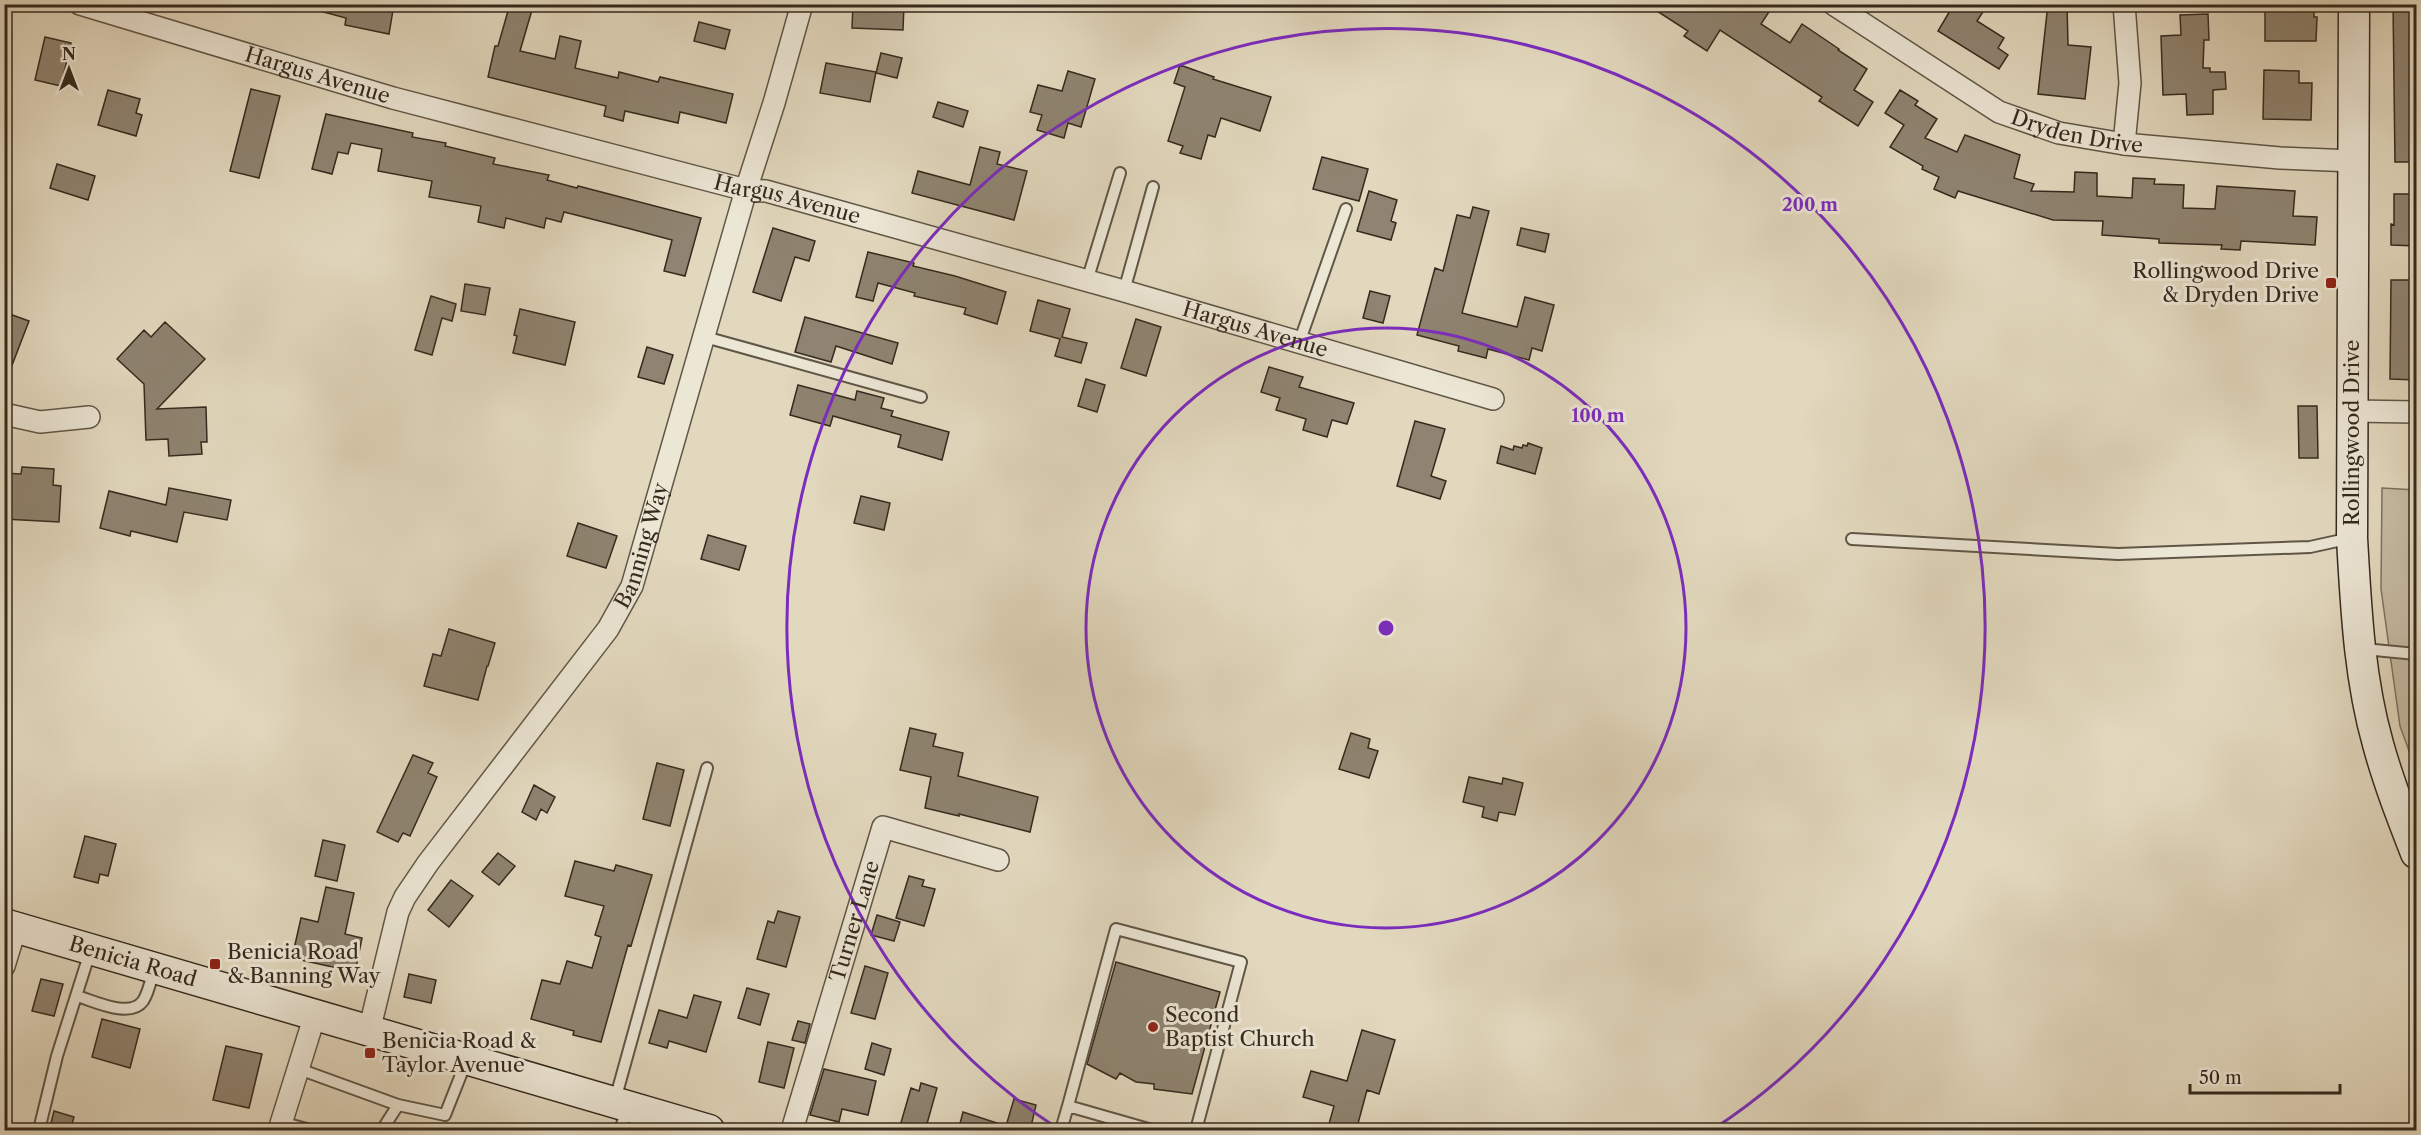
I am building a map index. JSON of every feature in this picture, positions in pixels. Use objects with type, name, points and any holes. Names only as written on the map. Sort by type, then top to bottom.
[{"type":"street","name":"Hargus Avenue","points":[[80,4],[393,98],[746,190],[766,191],[1124,291],[1493,399]]},
{"type":"street","name":"Banning Way","points":[[369,1031],[396,921],[405,897],[428,862],[608,629],[624,602],[637,568],[802,4]]},
{"type":"street","name":"Dryden Drive","points":[[1833,4],[2000,112],[2059,133],[2124,144],[2280,158],[2353,161]]},
{"type":"street","points":[[2124,4],[2130,82],[2124,144]]},
{"type":"street","name":"Rollingwood Drive","points":[[2354,4],[2352,538],[2360,649],[2378,744],[2399,811],[2416,852]]},
{"type":"street","points":[[2352,411],[2416,412]]},
{"type":"street","points":[[4,414],[40,422],[89,417]]},
{"type":"street","name":"Turner Lane","points":[[792,1131],[883,827],[998,860]]},
{"type":"street","points":[[4,966],[10,926]]},
{"type":"street","name":"Benicia Road","points":[[10,926],[466,1060],[621,1114],[709,1131]]},
{"type":"street","points":[[280,1126],[315,1015]]},
{"type":"lane","points":[[1087,281],[1120,173]]},
{"type":"lane","points":[[1124,291],[1153,187]]},
{"type":"lane","points":[[1299,343],[1346,209]]},
{"type":"lane","points":[[705,337],[921,397]]},
{"type":"lane","points":[[1852,539],[2118,554],[2310,547],[2352,538]]},
{"type":"lane","points":[[2360,649],[2416,654]]},
{"type":"lane","points":[[621,1114],[707,768]]},
{"type":"lane","points":[[1061,1131],[1116,929],[1241,962],[1196,1131]]},
{"type":"lane","points":[[39,1131],[57,1056],[91,949]]},
{"type":"lane","points":[[76,996],[119,1008],[137,1007],[144,999],[155,968]]},
{"type":"lane","points":[[299,1069],[398,1105],[445,1115],[466,1060]]},
{"type":"lane","points":[[382,1131],[398,1105]]},
{"type":"lane","points":[[1068,1106],[1152,1131]]},
{"type":"lane","points":[[280,1126],[310,1131]]},
{"type":"shaded area","points":[[2382,488],[2416,490],[2416,770],[2400,726],[2381,589]]},
{"type":"building","points":[[317,4],[394,4],[389,34],[345,25],[346,18],[316,10]]},
{"type":"building","points":[[510,4],[532,10],[520,51],[555,59],[560,36],[581,41],[575,68],[618,78],[619,72],[658,82],[660,77],[733,94],[726,123],[680,112],[678,123],[625,111],[623,121],[604,116],[606,106],[488,77],[495,46],[498,46]]},
{"type":"building","points":[[853,4],[904,4],[903,30],[852,28]]},
{"type":"building","points":[[1646,4],[1774,4],[1761,24],[1790,43],[1802,24],[1839,49],[1867,69],[1854,90],[1873,102],[1858,126],[1819,101],[1822,97],[1720,30],[1707,51],[1684,36],[1688,31]]},
{"type":"building","points":[[1954,4],[1988,4],[1977,21],[2004,38],[1998,48],[2008,55],[1999,69],[1938,31]]},
{"type":"building","points":[[2048,4],[2067,4],[2068,45],[2091,47],[2085,99],[2038,94]]},
{"type":"building","points":[[2265,4],[2314,4],[2314,17],[2317,17],[2316,41],[2265,41]]},
{"type":"building","points":[[2393,4],[2416,4],[2416,162],[2395,162]]},
{"type":"building","points":[[2208,14],[2209,40],[2204,40],[2203,68],[2210,68],[2210,72],[2225,72],[2226,89],[2213,90],[2213,114],[2187,115],[2186,94],[2163,95],[2161,36],[2181,35],[2180,15]]},
{"type":"building","points":[[699,22],[730,30],[725,49],[694,41]]},
{"type":"building","points":[[45,37],[71,43],[61,86],[35,80]]},
{"type":"building","points":[[881,53],[902,58],[897,78],[876,73]]},
{"type":"building","points":[[826,63],[876,72],[870,102],[820,93]]},
{"type":"building","points":[[1180,65],[1214,77],[1213,79],[1271,97],[1260,131],[1221,118],[1215,137],[1208,135],[1201,159],[1180,153],[1183,146],[1168,141],[1185,87],[1174,83]]},
{"type":"building","points":[[2264,70],[2299,71],[2299,83],[2312,83],[2311,120],[2263,119]]},
{"type":"building","points":[[1068,71],[1095,79],[1081,127],[1068,123],[1064,138],[1037,130],[1042,115],[1030,112],[1038,85],[1062,91]]},
{"type":"building","points":[[251,89],[280,96],[259,178],[230,171]]},
{"type":"building","points":[[108,90],[140,99],[136,113],[142,115],[136,136],[98,125]]},
{"type":"building","points":[[1900,90],[1918,101],[1915,105],[1937,119],[1925,138],[1957,152],[1965,135],[2020,155],[2014,178],[2034,184],[2031,191],[2074,192],[2075,172],[2097,173],[2097,196],[2132,198],[2133,178],[2155,179],[2154,184],[2184,185],[2183,208],[2215,209],[2217,186],[2295,191],[2293,216],[2317,217],[2315,245],[2241,241],[2240,250],[2221,249],[2222,245],[2159,243],[2159,239],[2102,235],[2103,221],[2053,220],[1958,191],[1955,198],[1934,189],[1939,177],[1922,169],[1923,166],[1890,147],[1904,125],[1885,113]]},
{"type":"building","points":[[938,102],[968,111],[963,127],[933,117]]},
{"type":"building","points":[[326,114],[413,133],[412,137],[446,143],[445,146],[495,158],[493,164],[549,175],[547,180],[701,218],[685,276],[664,271],[672,240],[627,228],[564,212],[561,222],[546,218],[544,228],[506,218],[504,228],[478,222],[481,206],[429,197],[432,181],[378,171],[382,149],[351,143],[348,154],[338,152],[332,174],[312,169]]},
{"type":"building","points":[[980,147],[1000,152],[997,164],[1027,171],[1014,220],[912,193],[918,171],[970,185]]},
{"type":"building","points":[[1322,157],[1368,169],[1359,201],[1313,189]]},
{"type":"building","points":[[57,164],[95,176],[88,200],[50,188]]},
{"type":"building","points":[[1369,191],[1397,200],[1391,221],[1396,223],[1391,240],[1357,231]]},
{"type":"building","points":[[2394,194],[2416,194],[2416,246],[2391,245],[2391,224],[2394,225]]},
{"type":"building","points":[[1473,207],[1489,211],[1462,313],[1517,327],[1525,297],[1554,305],[1542,351],[1532,348],[1529,360],[1488,349],[1486,358],[1458,351],[1459,346],[1417,335],[1435,268],[1443,271],[1457,215],[1470,218]]},
{"type":"building","points":[[773,228],[815,241],[809,261],[795,257],[781,301],[753,292]]},
{"type":"building","points":[[1521,228],[1549,234],[1545,252],[1517,245]]},
{"type":"building","points":[[868,252],[914,263],[913,266],[1006,292],[997,324],[964,314],[966,308],[914,296],[915,293],[878,283],[873,301],[856,297]]},
{"type":"building","points":[[2391,280],[2416,280],[2416,380],[2390,379]]},
{"type":"building","points":[[465,284],[490,288],[485,315],[461,311]]},
{"type":"building","points":[[1370,291],[1390,296],[1383,323],[1363,318]]},
{"type":"building","points":[[431,296],[456,304],[452,321],[442,318],[432,355],[415,350]]},
{"type":"building","points":[[1038,300],[1070,309],[1062,337],[1087,343],[1081,363],[1055,356],[1060,339],[1030,331]]},
{"type":"building","points":[[520,309],[575,322],[565,365],[513,353],[517,336],[514,335]]},
{"type":"building","points":[[4,312],[29,321],[6,381],[4,381]]},
{"type":"building","points":[[805,317],[898,343],[892,364],[836,346],[831,362],[795,352]]},
{"type":"building","points":[[1136,319],[1161,327],[1146,376],[1121,368]]},
{"type":"building","points":[[165,322],[205,359],[157,409],[206,407],[207,442],[201,442],[202,454],[169,456],[168,439],[146,440],[144,384],[117,359],[144,330],[151,337]]},
{"type":"building","points":[[647,347],[673,355],[664,384],[638,377]]},
{"type":"building","points":[[1269,367],[1303,377],[1299,387],[1354,403],[1347,424],[1332,420],[1327,437],[1303,430],[1306,419],[1276,410],[1280,398],[1261,392]]},
{"type":"building","points":[[1086,379],[1105,385],[1097,412],[1078,406]]},
{"type":"building","points":[[798,385],[855,400],[857,391],[884,398],[881,408],[893,411],[891,416],[949,432],[942,460],[898,447],[901,435],[833,416],[830,426],[790,415]]},
{"type":"building","points":[[2298,406],[2317,406],[2318,458],[2299,458]]},
{"type":"building","points":[[1415,421],[1445,429],[1431,476],[1446,481],[1440,499],[1397,486]]},
{"type":"building","points":[[1528,443],[1542,448],[1535,474],[1497,463],[1501,446],[1513,450],[1514,446],[1522,448]]},
{"type":"building","points":[[22,467],[54,469],[53,485],[61,486],[59,522],[4,519],[4,473],[21,474]]},
{"type":"building","points":[[169,488],[231,500],[227,520],[184,512],[177,542],[131,531],[130,536],[100,528],[109,491],[166,505]]},
{"type":"building","points":[[861,496],[890,503],[884,530],[854,523]]},
{"type":"building","points":[[578,523],[617,536],[606,568],[567,556]]},
{"type":"building","points":[[708,535],[746,546],[739,570],[701,559]]},
{"type":"building","points":[[449,629],[495,643],[478,700],[424,686],[433,654],[441,656]]},
{"type":"building","points":[[910,728],[936,734],[933,746],[963,753],[958,776],[1038,797],[1030,832],[925,808],[931,777],[900,770]]},
{"type":"building","points":[[1351,733],[1370,739],[1368,748],[1378,751],[1369,778],[1339,769]]},
{"type":"building","points":[[413,755],[433,763],[428,773],[437,777],[410,836],[403,833],[398,842],[377,832]]},
{"type":"building","points":[[657,763],[684,770],[670,826],[643,819]]},
{"type":"building","points":[[1469,777],[1502,784],[1503,778],[1523,783],[1515,815],[1499,812],[1497,821],[1482,817],[1484,807],[1463,802]]},
{"type":"building","points":[[534,785],[555,797],[547,813],[541,809],[536,820],[522,812]]},
{"type":"building","points":[[85,836],[116,844],[108,876],[100,874],[98,883],[74,877]]},
{"type":"building","points":[[323,840],[345,845],[337,881],[315,876]]},
{"type":"building","points":[[498,853],[515,866],[499,885],[482,872]]},
{"type":"building","points":[[575,861],[614,871],[616,865],[652,875],[631,946],[628,945],[601,1042],[573,1035],[574,1031],[531,1019],[542,980],[560,984],[567,961],[592,968],[601,937],[595,935],[604,906],[565,896]]},
{"type":"building","points":[[909,876],[924,880],[922,886],[935,889],[924,926],[896,918]]},
{"type":"building","points":[[451,880],[473,896],[449,927],[428,910]]},
{"type":"building","points":[[326,887],[354,893],[345,934],[362,938],[355,972],[292,958],[301,918],[318,922]]},
{"type":"building","points":[[778,911],[800,917],[786,967],[757,959],[768,921],[774,923]]},
{"type":"building","points":[[877,915],[900,922],[894,941],[871,935]]},
{"type":"building","name":"Second Baptist Church","points":[[1116,962],[1220,992],[1192,1094],[1154,1089],[1154,1084],[1136,1082],[1120,1073],[1116,1079],[1087,1064]]},
{"type":"building","points":[[865,966],[888,973],[875,1019],[851,1013]]},
{"type":"building","points":[[409,974],[436,980],[431,1003],[404,997]]},
{"type":"building","points":[[41,979],[63,984],[54,1016],[32,1011]]},
{"type":"building","points":[[747,988],[769,994],[760,1025],[738,1018]]},
{"type":"building","points":[[694,995],[721,1002],[706,1052],[669,1041],[667,1048],[649,1043],[659,1010],[687,1018]]},
{"type":"building","points":[[102,1019],[140,1029],[130,1068],[92,1057]]},
{"type":"building","points":[[798,1021],[810,1024],[805,1043],[792,1040]]},
{"type":"building","points":[[1362,1030],[1395,1040],[1379,1094],[1367,1090],[1356,1131],[1327,1131],[1334,1106],[1303,1097],[1311,1071],[1347,1081]]},
{"type":"building","points":[[768,1042],[794,1048],[784,1088],[759,1082]]},
{"type":"building","points":[[872,1043],[891,1049],[884,1075],[865,1069]]},
{"type":"building","points":[[226,1046],[262,1054],[249,1108],[213,1100]]},
{"type":"building","points":[[824,1069],[876,1081],[868,1115],[842,1109],[839,1122],[810,1115]]},
{"type":"building","points":[[921,1083],[937,1088],[925,1131],[914,1131],[900,1126],[911,1088],[919,1091]]},
{"type":"building","points":[[1014,1099],[1036,1105],[1030,1131],[958,1131],[963,1112],[1006,1126]]},
{"type":"building","points":[[54,1111],[74,1117],[70,1131],[49,1131]]},
{"type":"place","name":"Rollingwood Drive & Dryden Drive","points":[[2331,283]]},
{"type":"place","name":"Benicia Road & Banning Way","points":[[215,964]]},
{"type":"place","name":"Second Baptist Church","points":[[1153,1027]]},
{"type":"place","name":"Benicia Road & Taylor Avenue","points":[[370,1053]]}]
